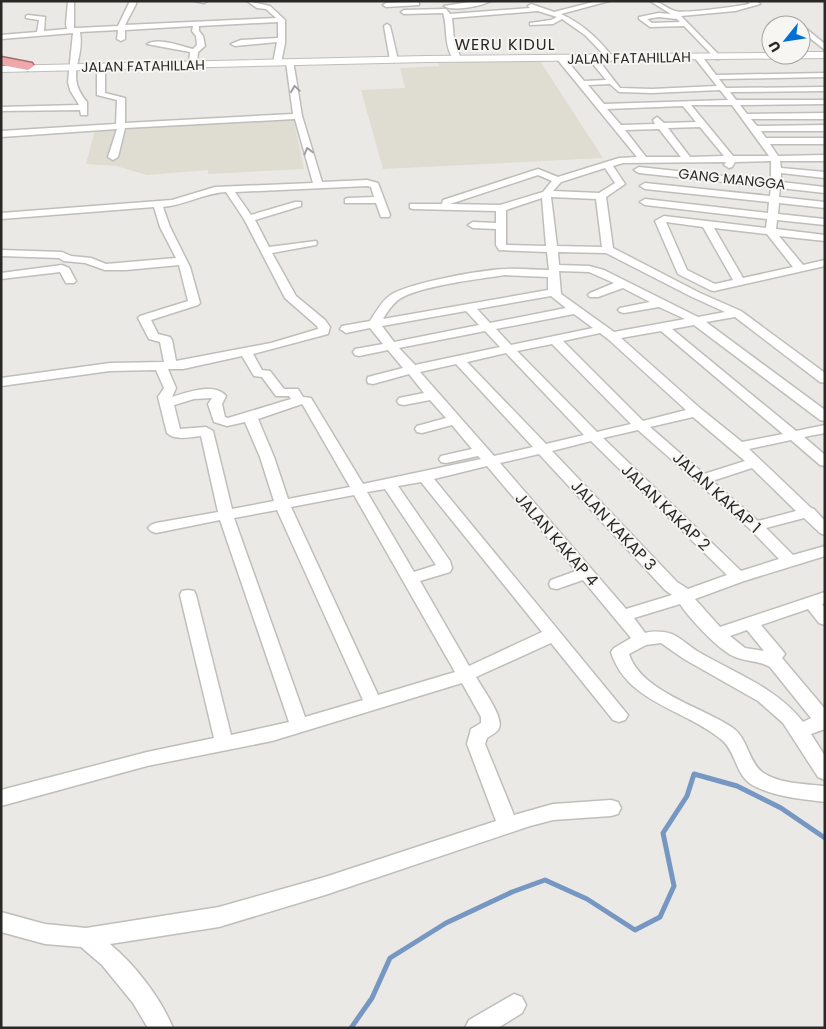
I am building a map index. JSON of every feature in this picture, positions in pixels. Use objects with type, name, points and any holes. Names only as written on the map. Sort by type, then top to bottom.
[{"type":"highway","points":[[1,61],[26,67]]},
{"type":"highway","points":[[1,74],[26,67]]},
{"type":"street","points":[[70,1],[76,66],[71,80],[74,94],[83,102],[84,107],[80,130]]},
{"type":"street","points":[[124,2],[128,1]]},
{"type":"street","points":[[121,39],[124,17],[133,1]]},
{"type":"street","points":[[197,1],[204,1]]},
{"type":"street","points":[[250,1],[259,7],[268,7],[280,16],[282,20],[282,62],[318,185]]},
{"type":"street","points":[[386,5],[396,3],[453,6],[488,1]]},
{"type":"street","points":[[553,14],[606,1]]},
{"type":"street","points":[[653,1],[678,16],[716,57]]},
{"type":"street","points":[[684,24],[650,25],[641,18],[737,9],[757,4],[750,1]]},
{"type":"street","points":[[523,2],[561,17],[574,25],[597,43],[610,59]]},
{"type":"street","points":[[471,4],[478,15]]},
{"type":"street","points":[[559,4],[573,9]]},
{"type":"street","points":[[448,16],[539,9]]},
{"type":"street","points":[[404,12],[445,11],[448,16],[450,40],[457,59]]},
{"type":"street","points":[[28,18],[42,17],[41,33]]},
{"type":"street","points":[[532,24],[553,22],[561,17]]},
{"type":"street","points":[[1,37],[73,29],[85,30],[282,20]]},
{"type":"street","points":[[73,29],[78,22]]},
{"type":"street","points":[[151,44],[174,46],[194,51],[201,46],[199,36],[195,31],[197,29],[195,23]]},
{"type":"street","points":[[161,25],[166,36]]},
{"type":"street","points":[[387,26],[394,60]]},
{"type":"street","points":[[1,32],[18,31]]},
{"type":"street","points":[[811,36],[825,48]]},
{"type":"street","points":[[235,44],[281,40]]},
{"type":"street","points":[[193,63],[194,51]]},
{"type":"street","name":"JALAN FATAHILLAH","points":[[1,67],[825,55]]},
{"type":"street","points":[[698,58],[764,141],[775,158],[777,170],[771,232],[800,268]]},
{"type":"street","points":[[561,59],[644,160]]},
{"type":"street","points":[[593,59],[634,106]]},
{"type":"street","name":"JALAN FATAHILLAH","points":[[76,66],[282,62]]},
{"type":"street","points":[[101,67],[101,95],[121,98],[121,125],[113,157]]},
{"type":"street","points":[[712,77],[825,75]]},
{"type":"street","points":[[809,76],[823,90]]},
{"type":"street","points":[[582,83],[612,82]]},
{"type":"street","points":[[619,90],[823,90]]},
{"type":"street","points":[[626,98],[670,96]]},
{"type":"street","points":[[602,107],[685,103],[825,102]]},
{"type":"street","points":[[685,103],[704,124],[730,159],[726,178]]},
{"type":"street","points":[[645,105],[687,160]]},
{"type":"street","points":[[1,109],[84,107]]},
{"type":"street","points":[[1,134],[80,130],[121,125],[298,116]]},
{"type":"street","points":[[744,117],[825,116]]},
{"type":"street","points":[[618,128],[704,124]]},
{"type":"street","points":[[754,129],[825,128]]},
{"type":"street","points":[[764,141],[825,140]]},
{"type":"street","points":[[825,159],[620,161],[558,180],[546,194],[554,271],[554,292],[560,300],[607,333],[755,462],[809,512],[825,530]]},
{"type":"street","points":[[413,206],[501,208],[546,194],[601,196],[620,184],[608,165]]},
{"type":"street","points":[[435,206],[538,172],[557,169],[590,169]]},
{"type":"street","name":"GANG MANGGA","points":[[639,170],[825,190]]},
{"type":"street","points":[[777,170],[825,175]]},
{"type":"street","points":[[538,172],[558,180]]},
{"type":"street","points":[[1,216],[173,203],[208,191],[370,183],[375,185],[385,215]]},
{"type":"street","points":[[645,186],[825,205]]},
{"type":"street","points":[[1,382],[110,367],[166,367],[246,352],[321,333],[325,329],[291,298],[250,219],[229,190]]},
{"type":"street","points":[[601,196],[608,250]]},
{"type":"street","points":[[348,201],[379,200]]},
{"type":"street","points":[[645,202],[825,222]]},
{"type":"street","points":[[158,204],[167,232],[182,261],[190,283],[194,303],[144,318],[153,336],[166,340],[166,367],[170,388],[165,397],[174,433],[186,434],[206,431],[223,422],[250,417],[296,403],[298,400]]},
{"type":"street","points":[[250,219],[298,204]]},
{"type":"street","points":[[501,208],[501,245],[503,248],[608,250],[696,295],[737,313],[825,379]]},
{"type":"street","points":[[825,238],[664,219],[660,221],[680,270],[684,275],[714,288],[825,263]]},
{"type":"street","points":[[707,224],[740,282]]},
{"type":"street","points":[[473,225],[501,226]]},
{"type":"street","points":[[266,251],[312,243]]},
{"type":"street","points":[[1,253],[62,254],[68,259],[87,260],[105,267],[126,267],[182,261]]},
{"type":"street","points":[[1,276],[62,268],[65,270],[70,281]]},
{"type":"street","points":[[375,323],[384,308],[395,297],[443,282],[504,272],[589,269],[600,272],[694,320],[825,417]]},
{"type":"street","points":[[594,295],[623,284]]},
{"type":"street","points":[[346,329],[554,292]]},
{"type":"street","points":[[624,310],[660,303]]},
{"type":"street","name":"JALAN KAKAP 2","points":[[468,306],[593,436],[738,577]]},
{"type":"street","points":[[359,352],[574,310]]},
{"type":"street","points":[[373,380],[411,370],[555,340],[663,326],[737,313]]},
{"type":"street","name":"JALAN KAKAP 4","points":[[375,323],[376,328],[390,346],[623,616],[641,640]]},
{"type":"street","points":[[663,326],[825,462]]},
{"type":"street","name":"JALAN KAKAP 1","points":[[555,340],[640,425],[755,526],[791,562]]},
{"type":"street","points":[[246,352],[258,373],[268,376],[280,392],[292,392],[298,400],[306,401],[310,406],[466,674],[492,721],[491,726],[478,734],[476,744],[508,825]]},
{"type":"street","name":"JALAN KAKAP 3","points":[[459,360],[671,586],[686,596],[688,603],[720,634],[740,652],[772,660]]},
{"type":"street","points":[[166,403],[208,392],[215,393],[219,396],[215,404],[216,412],[219,419],[223,422]]},
{"type":"street","points":[[404,401],[433,395]]},
{"type":"street","points":[[446,459],[486,457],[544,450],[593,436],[696,412]]},
{"type":"street","points":[[250,417],[267,456],[282,504],[372,702]]},
{"type":"street","points":[[422,429],[455,420]]},
{"type":"street","points":[[739,448],[825,429]]},
{"type":"street","points":[[206,431],[226,515],[299,725]]},
{"type":"street","points":[[156,528],[425,477],[486,457]]},
{"type":"street","points":[[702,479],[755,462]]},
{"type":"street","points":[[425,477],[552,635],[619,714]]},
{"type":"street","points":[[389,484],[444,565],[444,568],[410,579]]},
{"type":"street","points":[[755,526],[809,512]]},
{"type":"street","points":[[623,616],[738,577],[825,551]]},
{"type":"street","points":[[557,584],[586,573]]},
{"type":"street","points":[[188,595],[224,743]]},
{"type":"street","points":[[720,634],[818,600],[825,619]]},
{"type":"street","points":[[750,623],[776,654],[772,660],[794,682],[824,721],[800,732]]},
{"type":"street","points":[[1,798],[147,759],[272,734],[466,674],[552,635]]},
{"type":"street","points":[[825,772],[787,714],[770,698],[690,655],[663,638],[649,637],[620,652],[621,659],[634,678],[669,701],[728,734],[739,746],[747,769],[754,777],[779,786],[825,794]]},
{"type":"street","points":[[1,922],[45,934],[86,938],[219,917],[325,886],[508,825],[553,812],[611,808]]},
{"type":"street","points":[[86,938],[110,958],[141,995],[161,1028]]},
{"type":"street","points":[[477,1028],[514,1006]]},
{"type":"shaded area","points":[[436,60],[540,61],[603,158],[383,169],[361,90],[405,88],[400,68],[440,66]]},
{"type":"shaded area","points":[[293,117],[304,169],[208,174],[208,170],[147,175],[116,166],[86,164],[95,130],[118,125]]},
{"type":"waterway","points":[[351,1028],[372,998],[390,958],[446,923],[512,892],[545,880],[587,899],[635,930],[660,917],[674,886],[663,833],[687,796],[694,774],[737,786],[781,808],[825,838]]},
{"type":"district","name":"WERU KIDUL","points":[[505,44]]}]
